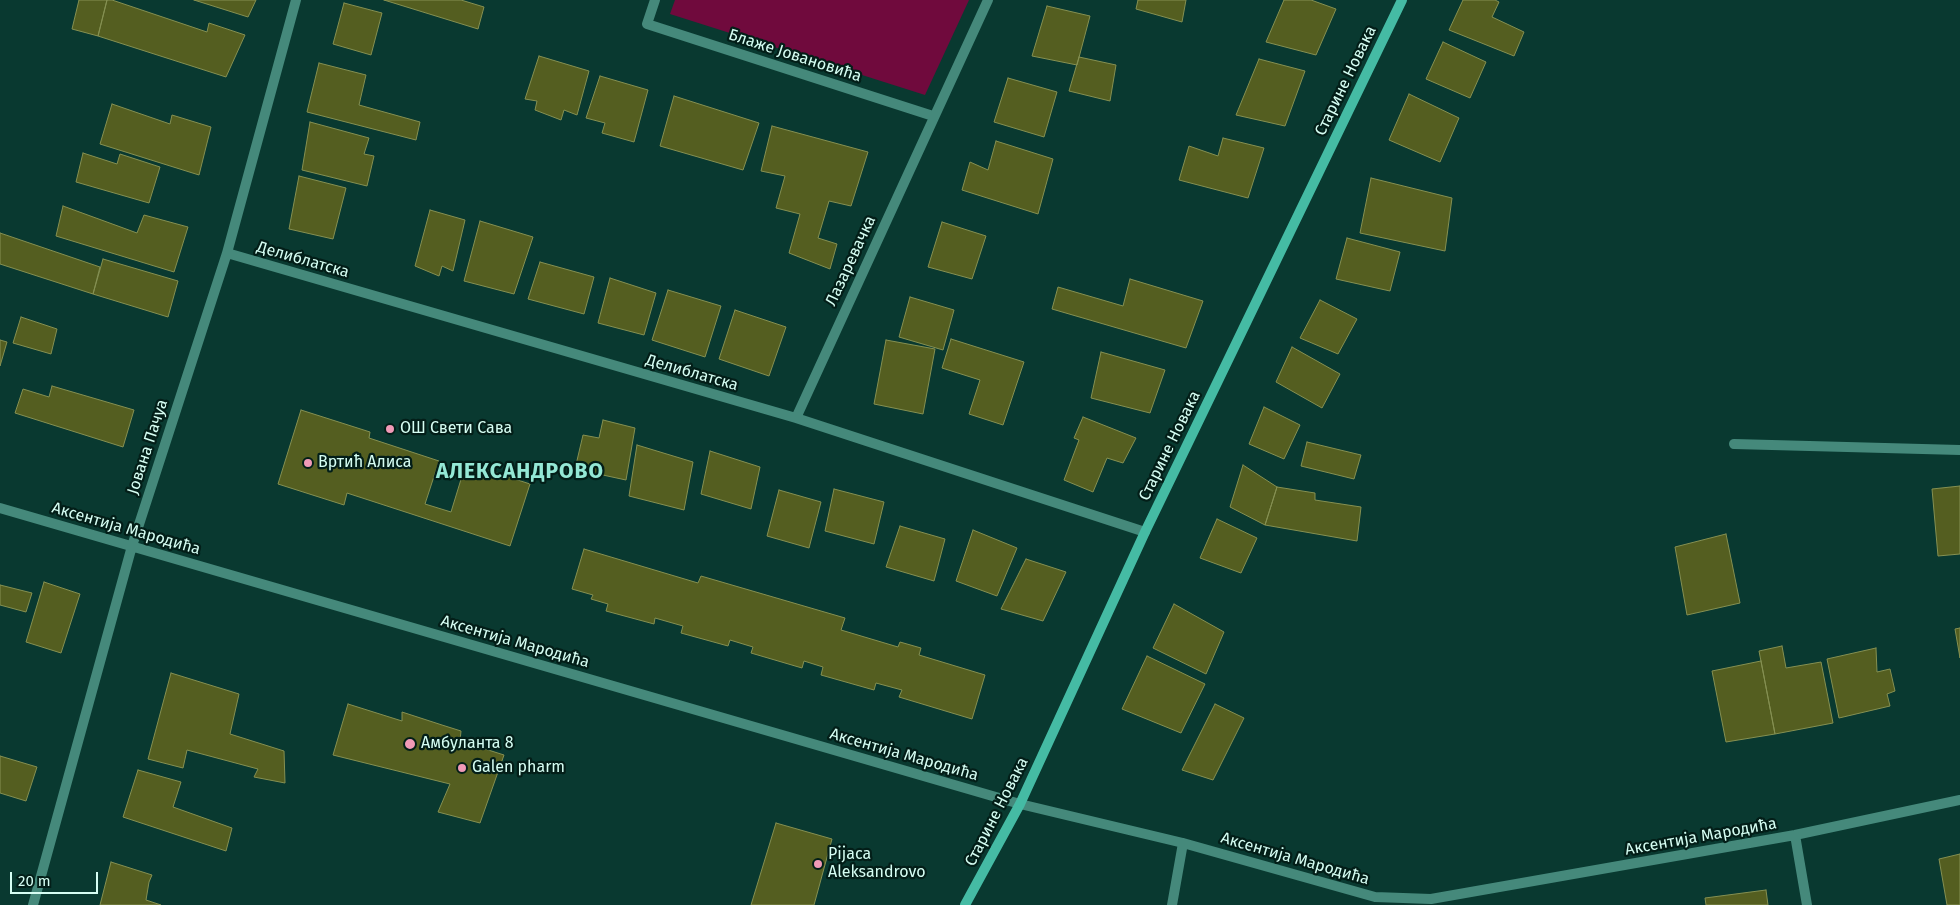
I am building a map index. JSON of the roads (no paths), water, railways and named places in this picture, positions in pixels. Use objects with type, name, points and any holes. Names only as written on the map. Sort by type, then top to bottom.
[{"type":"street","name":"Јована Пачуа","points":[[34,905],[132,546],[227,253],[296,0]]},
{"type":"street","name":"Блаже Јовановића","points":[[655,0],[647,24],[933,116]]},
{"type":"street","name":"Лазаревачка","points":[[796,418],[933,116],[988,0]]},
{"type":"street","name":"Старине Новака","points":[[965,905],[1020,804],[1145,532],[1402,0]]},
{"type":"street","name":"Делиблатска","points":[[227,253],[796,418],[1145,532]]},
{"type":"street","points":[[1734,444],[1960,450]]},
{"type":"street","name":"Аксентија Мародића","points":[[0,508],[1020,804],[1182,843],[1375,897],[1432,902],[1795,835],[1960,800]]},
{"type":"street","points":[[1795,835],[1807,905]]},
{"type":"street","points":[[1172,905],[1182,843]]},
{"type":"place","name":"ОШ Свети Сава","points":[[390,429]]},
{"type":"place","name":"Вртић Алиса","points":[[308,463]]},
{"type":"place","name":"Амбуланта 8","points":[[410,744]]},
{"type":"place","name":"Galen pharm","points":[[462,768]]},
{"type":"place","name":"Pijaca Aleksandrovo","points":[[818,864]]},
{"type":"district","name":"АЛЕКСАНДРОВО","points":[[520,472]]}]
